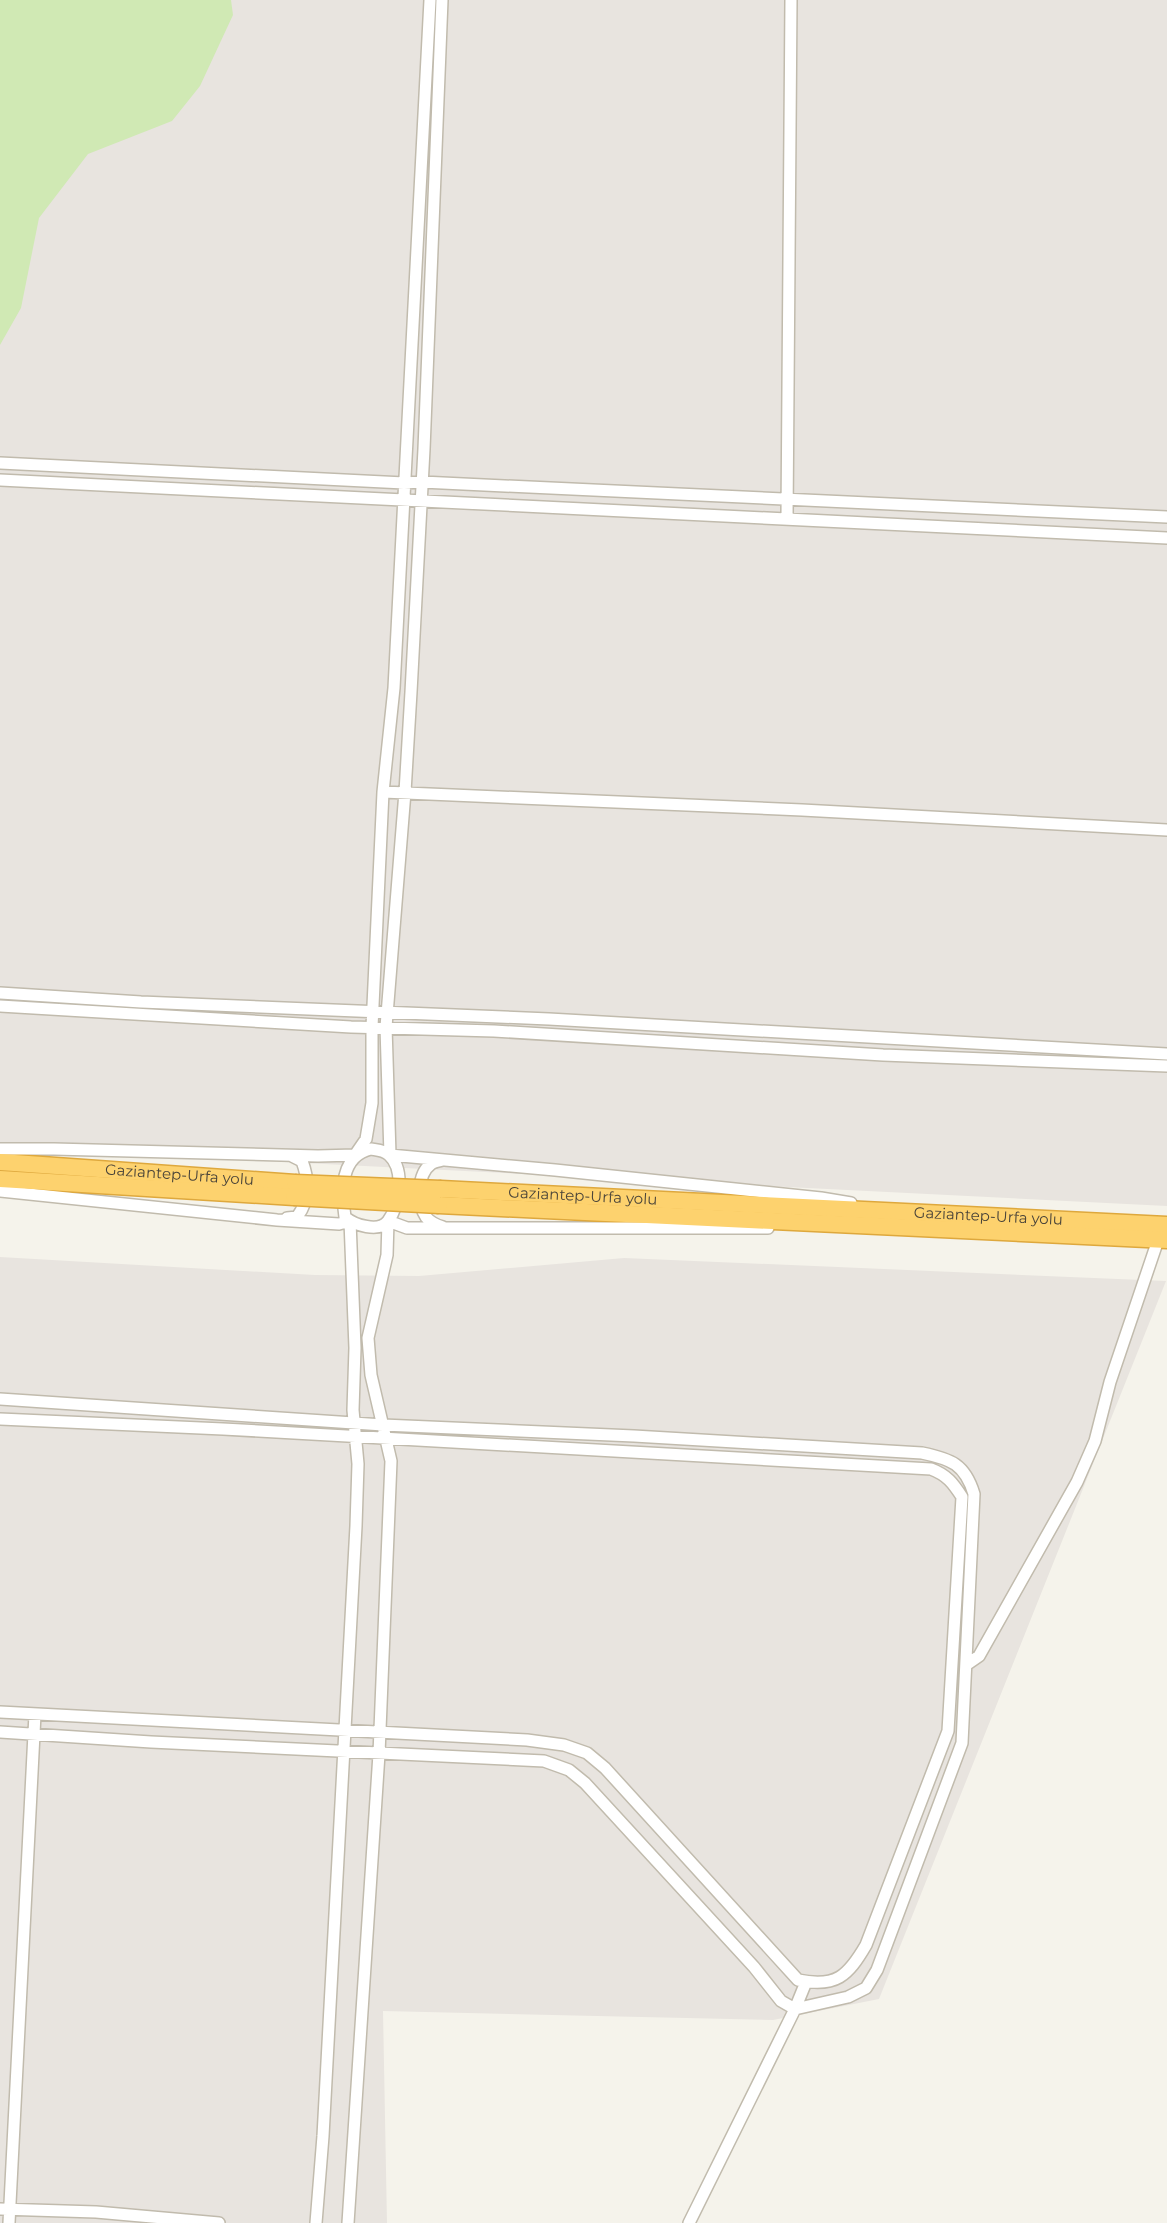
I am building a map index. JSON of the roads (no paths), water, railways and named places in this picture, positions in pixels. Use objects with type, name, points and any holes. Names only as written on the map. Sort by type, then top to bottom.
[{"type":"highway","name":"Gaziantep-Urfa yolu","points":[[0,1162],[294,1190]]},
{"type":"highway","name":"Gaziantep-Urfa yolu","points":[[0,1179],[440,1197],[898,1212],[1167,1225]]},
{"type":"highway","name":"Gaziantep-Urfa yolu","points":[[440,1197],[810,1223],[1162,1240]]},
{"type":"street","points":[[430,0],[394,688],[383,792],[372,1027],[372,1102],[366,1138],[347,1169],[343,1189],[345,1217],[362,1226],[378,1226],[388,1221],[407,1228],[724,1229],[770,1228],[810,1223]]},
{"type":"street","points":[[348,2223],[379,1754],[391,1461],[371,1375],[368,1338],[386,1255],[388,1221],[395,1207],[398,1195],[398,1174],[390,1156],[386,1027],[405,792],[422,482],[442,0]]},
{"type":"street","points":[[787,519],[791,0]]},
{"type":"street","points":[[0,463],[1167,518]]},
{"type":"street","points":[[0,480],[1167,538]]},
{"type":"street","points":[[383,792],[802,810],[1167,830]]},
{"type":"street","points":[[0,993],[150,1002],[387,1011],[1167,1054]]},
{"type":"street","points":[[0,1006],[883,1055],[1167,1066]]},
{"type":"street","points":[[0,1149],[292,1156],[355,1155],[371,1149],[381,1150],[390,1156],[821,1198],[898,1212]]},
{"type":"street","points":[[277,1220],[297,1217],[308,1194],[306,1173],[302,1161],[292,1156]]},
{"type":"street","points":[[444,1160],[431,1163],[425,1171],[420,1192],[426,1216],[433,1224],[445,1228]]},
{"type":"street","points":[[0,1191],[277,1220],[339,1224],[350,1221]]},
{"type":"street","points":[[316,2223],[323,2136],[356,1526],[358,1464],[354,1422],[355,1348],[350,1221]]},
{"type":"street","points":[[966,1665],[979,1656],[1077,1482],[1095,1441],[1110,1382],[1162,1240]]},
{"type":"street","points":[[0,1399],[383,1425],[644,1436],[922,1453],[943,1458],[963,1470],[970,1480],[974,1494],[962,1743],[876,1970],[866,1988],[848,1997],[795,2010],[781,2001],[754,1967],[585,1783],[569,1770],[544,1761],[151,1742],[0,1732]]},
{"type":"street","points":[[0,1419],[931,1469],[942,1473],[951,1480],[962,1496],[948,1731],[938,1762],[866,1944],[854,1966],[844,1975],[827,1982],[798,1980],[605,1768],[587,1753],[564,1744],[526,1740],[0,1712]]},
{"type":"street","points":[[9,2223],[5,2210],[35,1714]]},
{"type":"street","points":[[689,2223],[795,2010],[806,1982]]},
{"type":"street","points":[[5,2210],[96,2212],[219,2223]]}]
